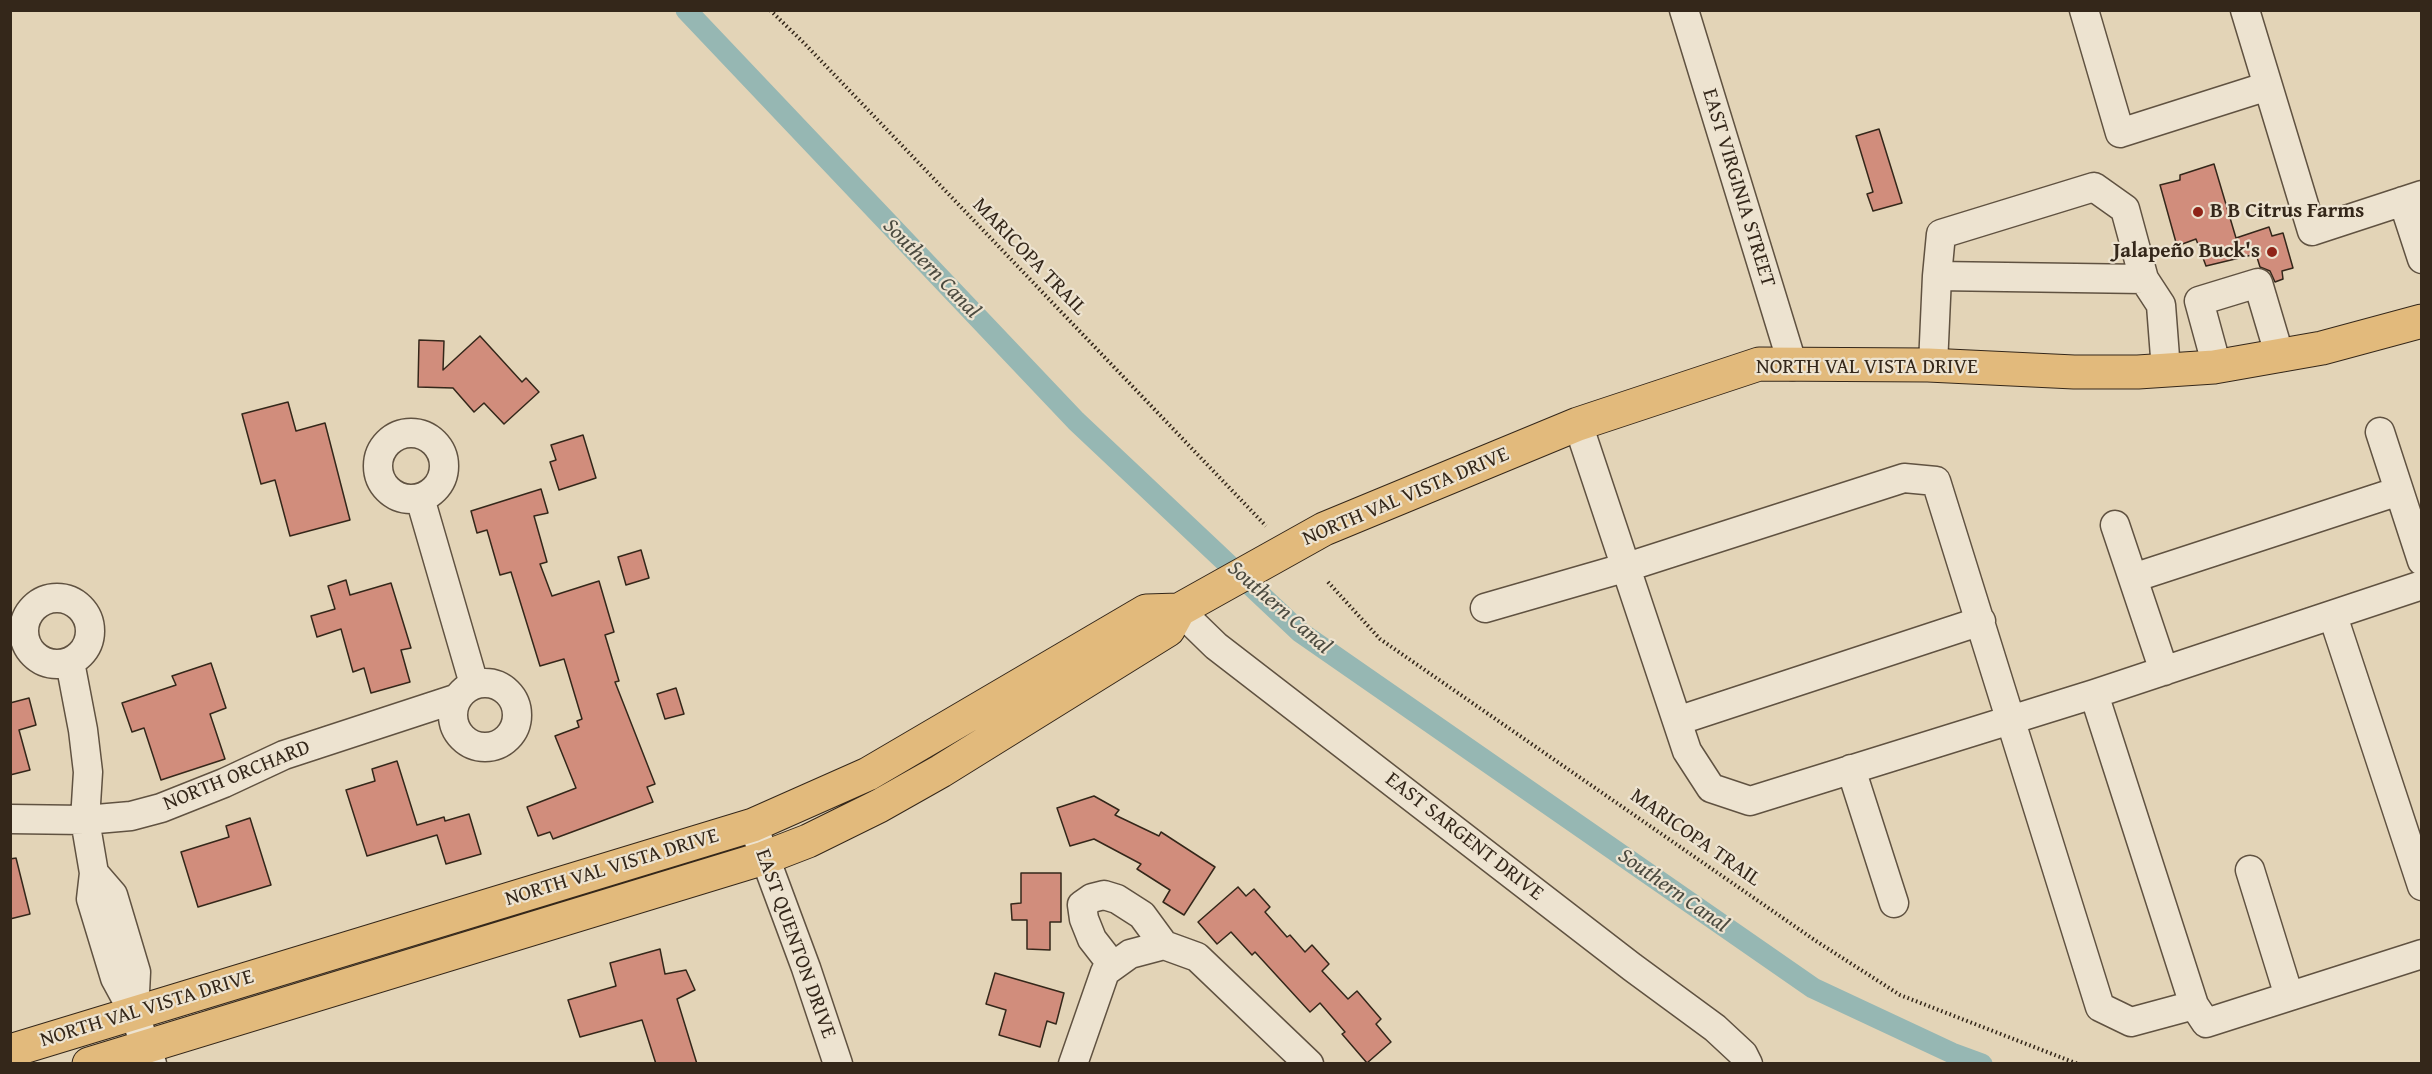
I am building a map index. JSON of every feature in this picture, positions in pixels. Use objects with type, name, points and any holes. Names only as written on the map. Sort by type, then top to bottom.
[{"type":"main road","name":"NORTH VAL VISTA DRIVE","points":[[10,1051],[753,825],[868,774],[1146,611],[1179,610],[1209,593],[1273,540],[1324,529],[1578,424],[1759,364],[1793,366],[1932,365],[2074,372],[2217,367],[2322,348],[2421,321]]},
{"type":"main road","name":"NORTH VAL VISTA DRIVE","points":[[89,1064],[149,1055],[764,858],[818,836],[941,771],[1168,630],[1179,610]]},
{"type":"street","name":"EAST VIRGINIA STREET","points":[[1684,10],[1793,366]]},
{"type":"street","points":[[2084,10],[2120,133],[2268,86]]},
{"type":"street","points":[[2245,10],[2312,231],[2416,200],[2419,243]]},
{"type":"street","points":[[1932,365],[1941,234],[2094,187],[2125,209],[2144,279],[2161,304],[2166,370]]},
{"type":"street","points":[[1937,276],[2144,279]]},
{"type":"street","points":[[2217,367],[2199,300],[2258,283],[2280,357]]},
{"type":"street","points":[[1578,424],[1687,751],[1711,788],[1750,801],[2094,694],[2421,585]]},
{"type":"street","points":[[2380,432],[2421,561]]},
{"type":"street","points":[[1485,608],[1627,567],[1904,478],[1936,481],[2100,1007],[2131,1022],[2194,1005]]},
{"type":"street","points":[[2133,578],[2399,491]]},
{"type":"street","name":"NORTH ORCHARD","points":[[10,819],[85,820],[131,816],[161,808],[224,783],[284,754],[466,691],[420,498]]},
{"type":"street","points":[[2115,525],[2164,671]]},
{"type":"street","name":"EAST SARGENT DRIVE","points":[[1179,610],[1216,646],[1714,1028],[1743,1054],[1748,1064]]},
{"type":"street","points":[[2333,616],[2421,886]]},
{"type":"street","points":[[1677,721],[1981,621]]},
{"type":"street","points":[[70,662],[84,730],[88,772],[85,820],[94,873],[91,899],[115,978],[134,1013],[149,1055]]},
{"type":"street","points":[[2094,694],[2194,1005],[2206,1023],[2421,954]]},
{"type":"street","points":[[1851,769],[1894,903]]},
{"type":"street","name":"EAST QUENTON DRIVE","points":[[753,825],[806,968],[838,1064]]},
{"type":"street","points":[[2250,870],[2289,996]]},
{"type":"street","points":[[1113,966],[1092,939],[1084,919],[1082,905],[1092,898],[1104,895],[1117,899],[1142,915],[1164,945],[1197,957],[1309,1064]]},
{"type":"street","points":[[1073,1064],[1105,972],[1130,954],[1164,945]]},
{"type":"path","name":"MARICOPA TRAIL","points":[[770,10],[1273,540]]},
{"type":"path","name":"MARICOPA TRAIL","points":[[1328,582],[1380,639],[1900,995],[2078,1064]]},
{"type":"building","points":[[1879,129],[1902,203],[1873,211],[1867,194],[1873,192],[1856,136]]},
{"type":"building","name":"B B Citrus Farms","points":[[2214,164],[2236,238],[2269,227],[2272,236],[2283,233],[2293,268],[2282,271],[2283,279],[2275,282],[2270,271],[2260,267],[2256,254],[2206,266],[2196,239],[2177,246],[2160,185],[2180,180],[2180,175]]},
{"type":"building","points":[[480,336],[522,382],[526,378],[539,392],[504,424],[484,403],[474,412],[453,388],[418,387],[419,340],[444,341],[443,370]]},
{"type":"building","points":[[288,402],[296,431],[325,423],[350,520],[290,536],[275,480],[261,484],[242,414]]},
{"type":"building","points":[[583,435],[596,478],[559,490],[550,462],[556,460],[551,445]]},
{"type":"building","points":[[541,489],[548,513],[534,516],[547,562],[540,564],[552,596],[599,581],[614,632],[605,635],[619,681],[615,682],[655,784],[647,787],[653,802],[553,839],[550,832],[538,836],[527,807],[576,788],[555,736],[579,727],[577,721],[582,719],[564,659],[540,666],[511,572],[500,575],[487,530],[477,533],[471,511]]},
{"type":"building","points":[[641,550],[649,578],[626,585],[618,557]]},
{"type":"building","points":[[346,580],[350,595],[391,583],[411,648],[401,650],[410,682],[371,693],[364,668],[353,672],[341,629],[317,637],[311,616],[335,609],[328,586]]},
{"type":"building","points":[[211,663],[226,708],[210,714],[225,759],[161,780],[144,728],[132,732],[122,703],[176,685],[172,676]]},
{"type":"building","points":[[676,688],[684,714],[665,719],[657,694]]},
{"type":"building","points":[[29,698],[36,725],[19,730],[30,770],[10,775],[10,703]]},
{"type":"building","points":[[397,761],[417,825],[444,817],[445,821],[469,814],[481,854],[446,864],[437,835],[367,856],[346,790],[375,781],[372,769]]},
{"type":"building","points":[[1094,796],[1119,810],[1115,815],[1159,836],[1161,832],[1215,867],[1184,915],[1163,902],[1170,890],[1137,869],[1141,864],[1094,839],[1070,846],[1057,808]]},
{"type":"building","points":[[250,818],[271,885],[198,907],[181,852],[229,837],[226,826]]},
{"type":"building","points":[[16,858],[30,914],[10,919],[10,859]]},
{"type":"building","points":[[1021,873],[1061,873],[1061,922],[1050,922],[1050,950],[1027,949],[1027,920],[1012,920],[1011,904],[1021,903]]},
{"type":"building","points":[[1238,887],[1246,896],[1254,889],[1270,907],[1265,912],[1287,937],[1290,935],[1305,952],[1312,945],[1329,964],[1322,971],[1348,999],[1357,991],[1381,1019],[1376,1024],[1391,1042],[1367,1063],[1320,1003],[1310,1012],[1255,952],[1252,955],[1231,932],[1217,944],[1198,922]]},
{"type":"building","points":[[660,949],[665,974],[686,970],[695,990],[677,999],[697,1064],[656,1064],[642,1020],[580,1037],[568,1000],[616,986],[610,963]]},
{"type":"building","points":[[995,973],[1064,993],[1056,1024],[1047,1021],[1040,1047],[999,1035],[1006,1010],[986,1004]]},
{"type":"waterway","name":"Southern Canal","points":[[686,10],[1076,421],[1300,632],[1813,988],[1952,1053],[1982,1064]]},
{"type":"place","name":"B B Citrus Farms","points":[[2198,212]]},
{"type":"place","name":"Jalapeño Buck's","points":[[2272,252]]}]
